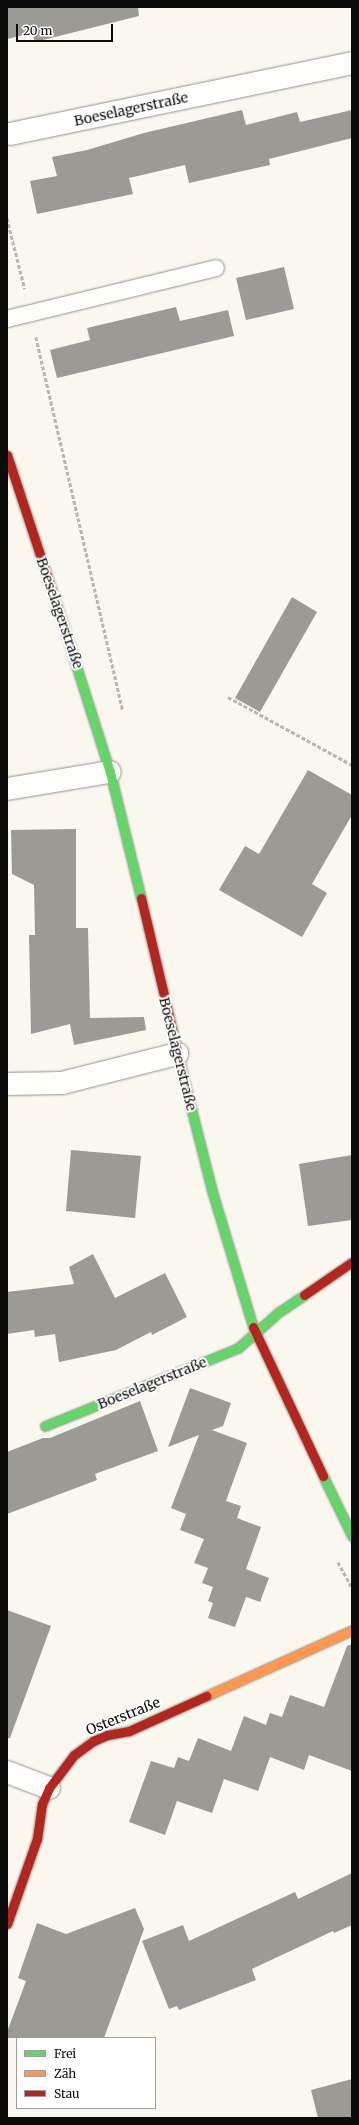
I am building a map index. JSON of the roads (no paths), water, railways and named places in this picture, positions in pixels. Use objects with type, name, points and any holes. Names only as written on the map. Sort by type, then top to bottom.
[{"type":"street","name":"Boeselagerstraße","points":[[10,134],[352,63]]},
{"type":"street","name":"Boeselagerstraße","points":[[7,455],[80,670],[110,772],[145,913],[177,1054],[212,1191],[255,1333],[352,1536]]},
{"type":"street","points":[[7,789],[110,772]]},
{"type":"street","points":[[7,1084],[62,1083],[177,1054]]},
{"type":"street","points":[[255,1333],[279,1312],[352,1262]]},
{"type":"street","name":"Boeselagerstraße","points":[[44,1426],[238,1348],[255,1333]]},
{"type":"street","name":"Osterstraße","points":[[7,1924],[37,1839],[42,1804],[48,1788],[74,1755],[93,1741],[107,1735],[129,1731],[352,1630]]},
{"type":"street","points":[[7,1772],[48,1788]]},
{"type":"lane","points":[[7,319],[216,268]]}]
